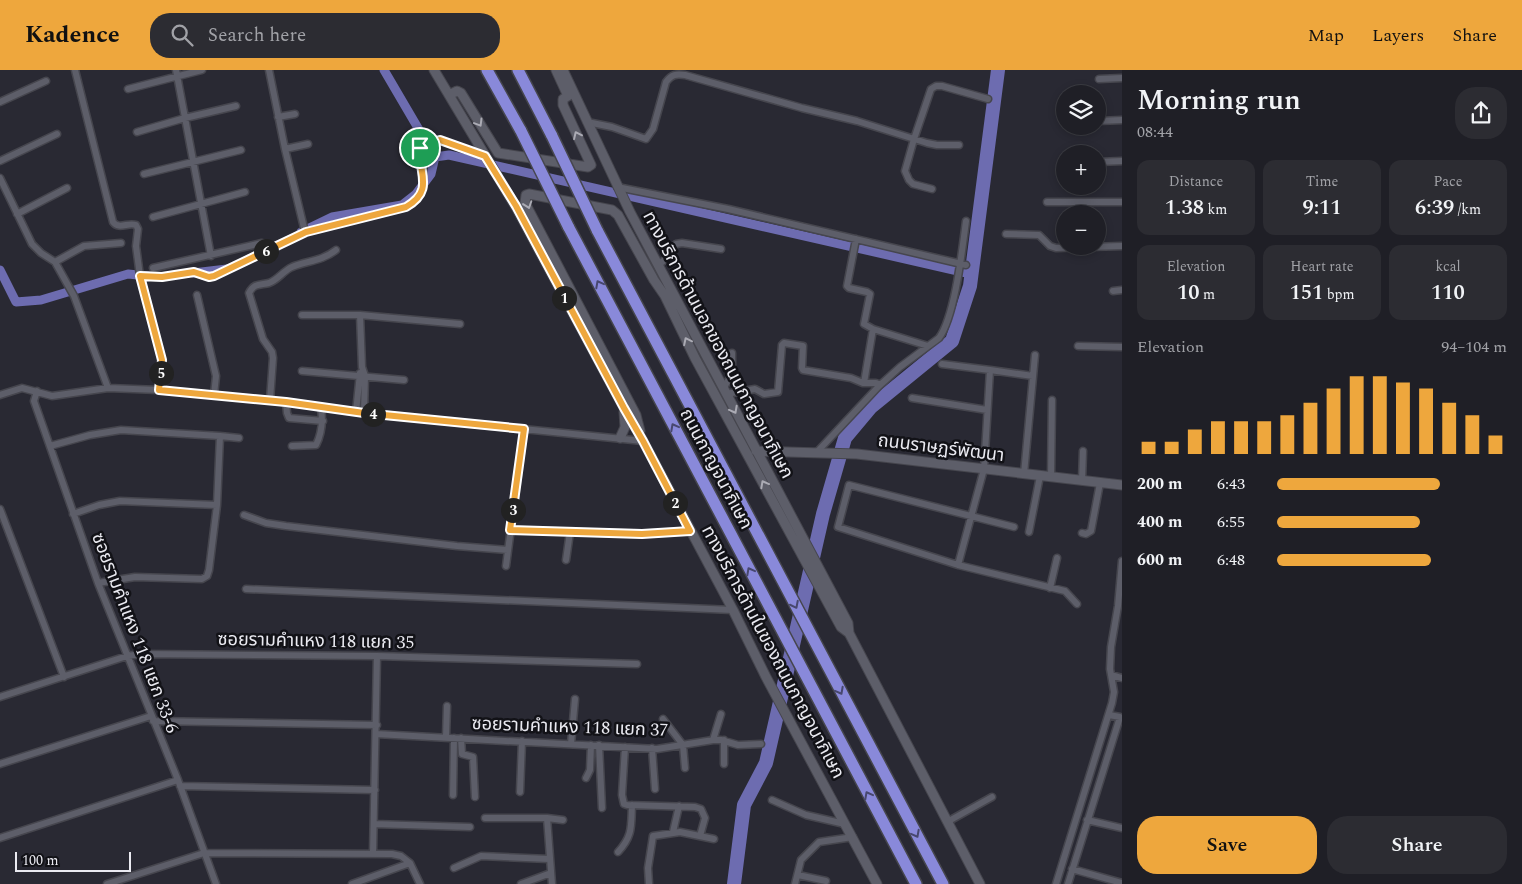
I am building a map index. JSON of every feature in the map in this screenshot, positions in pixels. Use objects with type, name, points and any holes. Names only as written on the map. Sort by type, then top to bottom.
[{"type":"highway","name":"ถนนกาญจนาภิเษก","points":[[487,70],[521,131],[568,226],[916,884]]},
{"type":"highway","name":"ถนนกาญจนาภิเษก","points":[[518,70],[597,230],[943,884]]},
{"type":"main road","name":"ทางบริการด้านในของถนนกาญจนาภิเษก","points":[[434,70],[516,206],[733,610],[766,677],[877,884]]},
{"type":"main road","points":[[556,70],[614,187]]},
{"type":"main road","name":"ทางบริการด้านนอกของถนนกาญจนาภิเษก","points":[[563,70],[614,187],[658,265],[756,451],[790,525],[831,601],[841,627],[849,632],[980,884]]},
{"type":"main road","points":[[449,95],[457,92],[462,93],[498,153],[588,167],[591,165],[563,105],[563,99],[568,96]]},
{"type":"main road","points":[[643,441],[636,415],[525,203],[526,196],[529,194],[615,212],[665,296]]},
{"type":"main road","points":[[627,212],[695,358],[790,525]]},
{"type":"main road","points":[[620,438],[625,427],[624,408]]},
{"type":"main road","name":"ถนนราษฏร์พัฒนา","points":[[756,451],[856,454],[1122,485]]},
{"type":"street","points":[[75,70],[113,222],[115,226],[131,223],[136,225],[137,257],[140,276],[162,360],[159,390]]},
{"type":"street","points":[[128,89],[177,73],[202,70]]},
{"type":"street","points":[[269,70],[284,149],[306,232]]},
{"type":"street","points":[[177,73],[211,256]]},
{"type":"street","points":[[586,122],[612,127],[646,139],[653,129],[666,82],[670,76],[685,75],[802,108],[857,121],[937,145],[959,145]]},
{"type":"street","points":[[1099,79],[1122,78]]},
{"type":"street","points":[[0,102],[46,81]]},
{"type":"street","points":[[932,189],[913,184],[906,174],[906,165],[928,98],[934,87],[942,86],[988,99]]},
{"type":"street","points":[[137,132],[236,106]]},
{"type":"street","points":[[278,117],[295,114]]},
{"type":"street","points":[[1106,121],[1122,120]]},
{"type":"street","points":[[0,161],[57,134]]},
{"type":"street","points":[[140,276],[162,277],[194,272],[209,277],[214,276],[306,232],[406,207],[418,199],[422,190],[420,146],[425,144],[442,140],[486,157]]},
{"type":"street","points":[[284,149],[308,144]]},
{"type":"street","points":[[144,174],[241,150]]},
{"type":"street","points":[[1106,162],[1122,161]]},
{"type":"street","points":[[0,178],[32,244],[41,253],[56,262],[70,288],[108,388]]},
{"type":"street","points":[[614,187],[719,208],[962,264]]},
{"type":"street","points":[[17,214],[67,188]]},
{"type":"street","points":[[153,217],[245,192]]},
{"type":"street","points":[[1046,202],[1122,202]]},
{"type":"street","points":[[817,452],[900,367],[939,338],[950,310],[962,264],[966,221]]},
{"type":"street","points":[[1006,234],[1039,235],[1050,246],[1056,248],[1122,246]]},
{"type":"street","points":[[855,240],[847,286],[870,294],[864,324],[873,329],[928,346]]},
{"type":"street","points":[[56,262],[84,246],[121,243]]},
{"type":"street","points":[[153,268],[262,243]]},
{"type":"street","points":[[658,265],[666,259],[676,244],[682,243],[721,249]]},
{"type":"street","points":[[270,400],[272,352],[263,339],[249,298],[250,290],[257,284],[279,278],[291,268],[329,256],[336,250]]},
{"type":"street","points":[[1113,290],[1122,290]]},
{"type":"street","points":[[197,295],[216,376],[214,395]]},
{"type":"street","points":[[302,315],[360,315],[460,324]]},
{"type":"street","points":[[360,315],[364,413]]},
{"type":"street","points":[[864,383],[873,329]]},
{"type":"street","points":[[732,353],[732,374],[724,391],[755,389],[764,394],[778,392],[782,345],[784,343],[803,346],[803,370],[851,378],[864,383],[876,383],[880,386]]},
{"type":"street","points":[[1078,346],[1122,347]]},
{"type":"street","points":[[1024,474],[1035,355]]},
{"type":"street","points":[[942,364],[1033,376]]},
{"type":"street","points":[[958,565],[984,469],[990,370]]},
{"type":"street","points":[[302,371],[404,380]]},
{"type":"street","points":[[356,412],[362,376]]},
{"type":"street","points":[[0,395],[22,388],[52,396],[108,388],[159,390],[270,400],[364,413],[643,441]]},
{"type":"street","name":"ซอยรามคำแหง 118 แยก 33-6","points":[[37,391],[34,401],[98,583],[179,783],[216,884]]},
{"type":"street","points":[[912,398],[987,410]]},
{"type":"street","points":[[1050,477],[1052,400]]},
{"type":"street","points":[[286,402],[287,413],[290,418],[322,421]]},
{"type":"street","points":[[292,446],[316,445],[322,421],[321,408]]},
{"type":"street","points":[[506,566],[524,429]]},
{"type":"street","points":[[50,446],[90,435],[121,430],[239,438]]},
{"type":"street","points":[[98,583],[135,577],[202,579],[207,576],[217,505],[220,436]]},
{"type":"street","points":[[1082,481],[1083,451]]},
{"type":"street","points":[[1029,532],[1040,476]]},
{"type":"street","points":[[1082,533],[1086,534],[1091,531],[1100,483]]},
{"type":"street","points":[[1014,527],[849,485],[838,527],[958,565],[1064,591],[1076,604]]},
{"type":"street","points":[[73,514],[99,505],[120,501],[217,505]]},
{"type":"street","points":[[0,509],[64,677]]},
{"type":"street","points":[[244,515],[266,523],[286,526],[457,546],[508,550]]},
{"type":"street","points":[[510,530],[642,534],[690,531]]},
{"type":"street","points":[[566,560],[570,532]]},
{"type":"street","points":[[1050,588],[1057,558]]},
{"type":"street","points":[[1056,884],[1114,692],[1111,648],[1118,606],[1122,561]]},
{"type":"street","points":[[246,589],[733,610]]},
{"type":"street","name":"ซอยรามคำแหง 118 แยก 35","points":[[0,697],[127,656],[155,653],[377,656],[638,664]]},
{"type":"street","points":[[373,854],[377,656]]},
{"type":"street","points":[[1112,675],[1122,678]]},
{"type":"street","points":[[571,744],[575,698]]},
{"type":"street","points":[[447,706],[452,795]]},
{"type":"street","points":[[713,740],[722,714]]},
{"type":"street","points":[[1068,884],[1120,717],[1108,715]]},
{"type":"street","points":[[0,764],[152,719],[377,725]]},
{"type":"street","points":[[663,720],[683,745],[685,768]]},
{"type":"street","name":"ซอยรามคำแหง 118 แยก 37","points":[[376,734],[652,748],[713,740],[724,740],[738,745],[761,744]]},
{"type":"street","points":[[462,738],[462,754],[474,757],[475,797]]},
{"type":"street","points":[[724,740],[724,764]]},
{"type":"street","points":[[520,792],[522,741]]},
{"type":"street","points":[[586,778],[590,770],[591,745]]},
{"type":"street","points":[[599,745],[602,808]]},
{"type":"street","points":[[625,747],[622,795],[624,804],[695,807],[701,809],[705,818],[700,836]]},
{"type":"street","points":[[652,748],[655,789]]},
{"type":"street","points":[[0,838],[179,783],[375,790]]},
{"type":"street","points":[[947,822],[992,797]]},
{"type":"street","points":[[772,800],[806,815],[845,824]]},
{"type":"street","points":[[618,852],[628,841],[631,830],[632,805]]},
{"type":"street","points":[[673,832],[679,806]]},
{"type":"street","points":[[485,818],[547,818],[563,820]]},
{"type":"street","points":[[547,818],[552,884]]},
{"type":"street","points":[[1088,820],[1122,828]]},
{"type":"street","points":[[374,824],[470,827]]},
{"type":"street","points":[[649,884],[648,868],[653,836],[673,832],[714,838]]},
{"type":"street","points":[[795,884],[801,860],[819,842],[853,838]]},
{"type":"street","points":[[107,884],[204,853],[392,854],[401,856],[410,863],[420,884]]},
{"type":"street","points":[[454,868],[481,856],[549,859]]},
{"type":"street","points":[[352,884],[410,863]]},
{"type":"street","points":[[1072,870],[1122,883]]},
{"type":"street","points":[[521,884],[551,873]]},
{"type":"street","points":[[798,875],[826,881]]},
{"type":"waterway","points":[[384,70],[435,157]]},
{"type":"waterway","points":[[734,884],[744,805],[766,763],[823,514],[845,438],[871,407],[952,341],[970,286],[998,70]]},
{"type":"waterway","points":[[301,232],[332,217],[402,205],[416,194],[431,174],[435,157],[449,155],[971,274]]},
{"type":"waterway","points":[[193,273],[227,269]]},
{"type":"waterway","points":[[0,270],[16,302],[41,300],[128,274],[148,276]]},
{"type":"route","points":[[440,140],[485,156],[516,206],[690,531],[642,534],[510,530],[524,429],[364,413],[286,402],[159,390],[162,360],[140,276],[162,277],[194,272],[209,277],[214,276],[306,232],[406,207],[418,199],[422,190],[420,148],[421,145],[440,140]]}]
